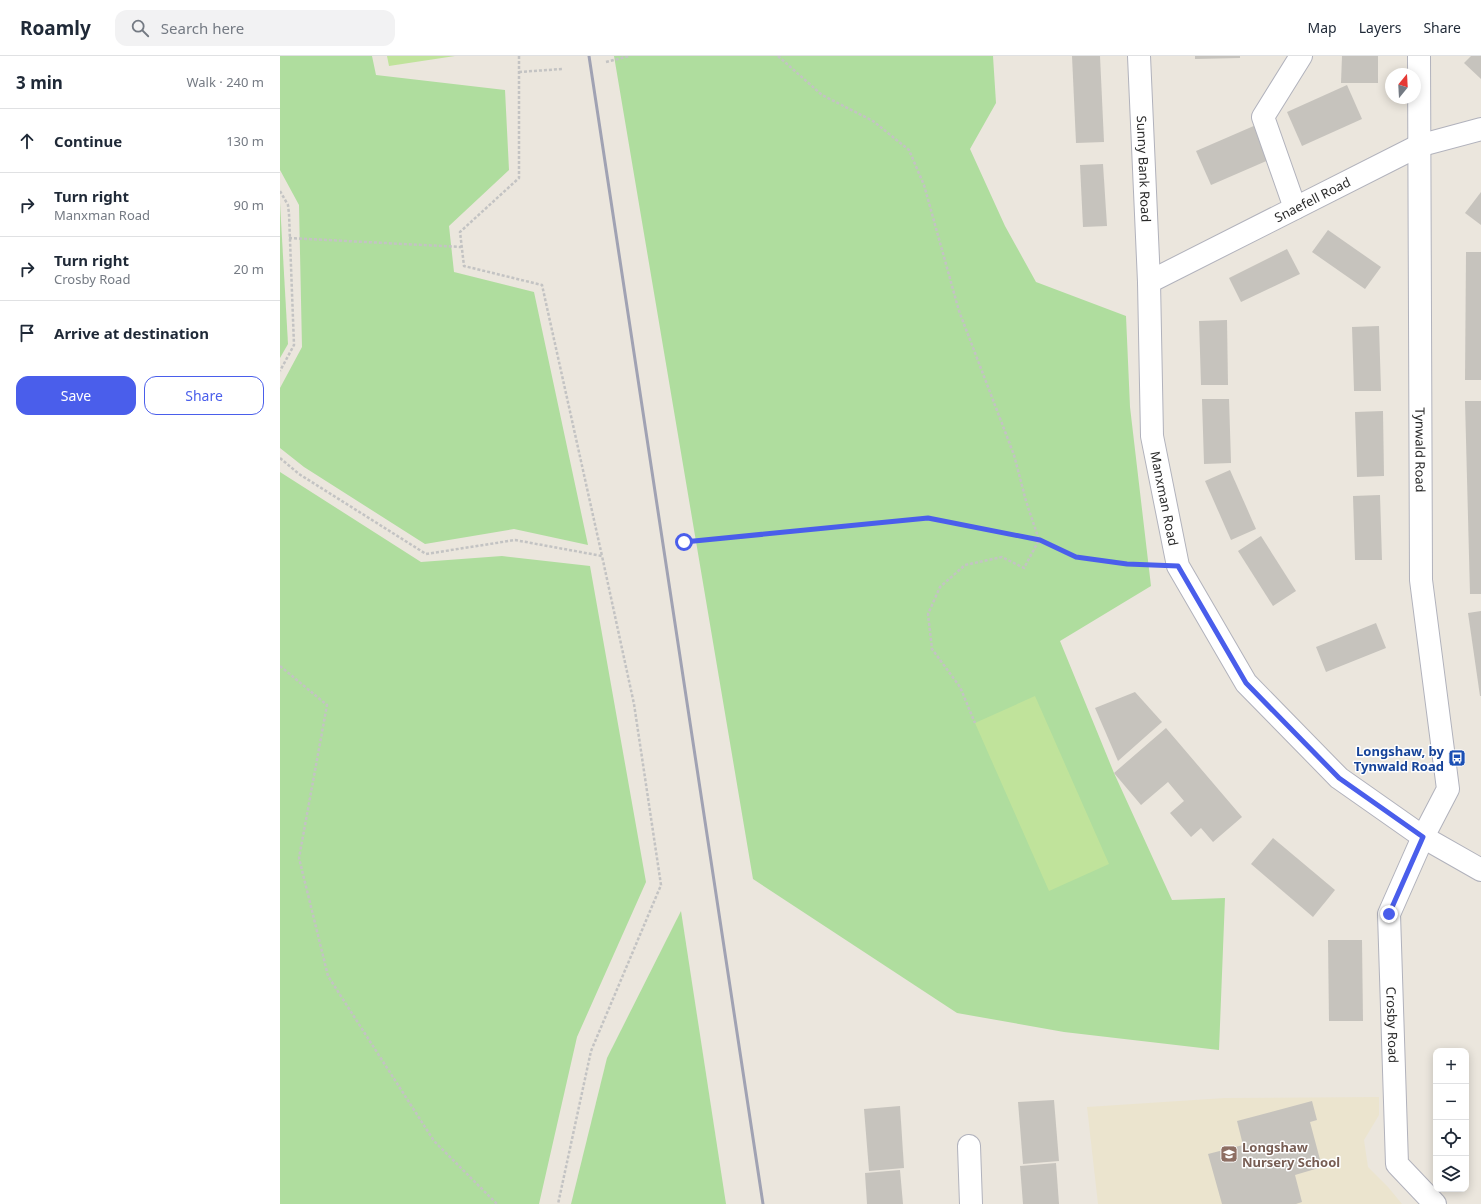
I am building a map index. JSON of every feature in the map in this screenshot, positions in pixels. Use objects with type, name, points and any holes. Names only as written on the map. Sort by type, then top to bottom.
[{"type":"street","name":"Sunny Bank Road","points":[[1138,56],[1149,282]]},
{"type":"street","points":[[1295,208],[1263,117],[1301,56]]},
{"type":"street","name":"Tynwald Road","points":[[1419,56],[1418,146],[1421,580],[1448,789],[1423,837]]},
{"type":"street","name":"Snaefell Road","points":[[1149,282],[1418,146],[1481,129]]},
{"type":"street","name":"Manxman Road","points":[[1149,282],[1152,436],[1178,566],[1246,683],[1339,778],[1423,837],[1481,870]]},
{"type":"street","name":"Crosby Road","points":[[1423,837],[1389,914],[1397,1164],[1435,1204]]},
{"type":"street","points":[[969,1146],[971,1204]]},
{"type":"path","points":[[519,56],[519,178],[460,232],[464,266],[542,285],[634,704],[661,886],[591,1051],[558,1204]]},
{"type":"path","points":[[606,62],[629,56]]},
{"type":"path","points":[[778,56],[822,95],[873,121],[909,150],[924,185],[959,310],[1014,454],[1026,501],[1040,540],[1024,568],[1002,557],[965,565],[940,587],[928,614],[932,649],[960,687],[975,723]]},
{"type":"path","points":[[519,72],[562,69]]},
{"type":"path","points":[[280,190],[288,205],[289,214],[294,345],[280,371]]},
{"type":"path","points":[[289,238],[462,247]]},
{"type":"path","points":[[280,458],[299,474],[426,554],[515,540],[602,556]]},
{"type":"path","points":[[684,542],[928,518],[1040,540],[1076,557],[1127,564],[1178,566]]},
{"type":"path","points":[[280,666],[327,705],[299,858],[328,976],[434,1141],[497,1204]]},
{"type":"shaded area","name":"Longshaw Nursery School","points":[[1379,1097],[1379,1115],[1364,1140],[1368,1167],[1402,1204],[1098,1204],[1087,1107],[1225,1098]]},
{"type":"green space","points":[[280,56],[372,56],[376,75],[505,90],[509,170],[449,226],[454,272],[534,292],[588,545],[514,529],[425,544],[304,467],[280,448],[280,388],[302,347],[299,205],[280,170]]},
{"type":"green space","points":[[387,56],[455,56],[389,66]]},
{"type":"green space","points":[[614,56],[993,56],[996,103],[970,149],[1005,226],[1036,282],[1126,316],[1130,407],[1151,586],[1060,641],[1114,773],[1172,900],[1225,898],[1219,1050],[1064,1032],[957,1013],[753,879]]},
{"type":"green space","points":[[280,203],[288,344],[280,358]]},
{"type":"green space","points":[[280,472],[421,562],[502,556],[590,566],[646,882],[577,1037],[539,1204],[280,1204]]},
{"type":"green space","points":[[1035,696],[1109,864],[1049,891],[975,723]]},
{"type":"green space","points":[[681,911],[726,1204],[571,1204],[607,1058]]},
{"type":"building","points":[[1072,56],[1100,56],[1104,142],[1076,143]]},
{"type":"building","points":[[1195,56],[1240,56],[1240,58],[1195,59]]},
{"type":"building","points":[[1342,56],[1378,56],[1378,83],[1341,83]]},
{"type":"building","points":[[1471,56],[1481,56],[1481,79],[1464,63]]},
{"type":"building","points":[[1347,85],[1362,119],[1302,146],[1287,112]]},
{"type":"building","points":[[1256,125],[1271,159],[1211,185],[1196,151]]},
{"type":"building","points":[[1103,164],[1107,226],[1083,227],[1080,165]]},
{"type":"building","points":[[1481,192],[1481,225],[1465,213]]},
{"type":"building","points":[[1328,230],[1381,267],[1365,289],[1312,252]]},
{"type":"building","points":[[1287,249],[1300,274],[1241,302],[1229,278]]},
{"type":"building","points":[[1466,252],[1481,252],[1481,380],[1465,380]]},
{"type":"building","points":[[1227,320],[1228,385],[1201,385],[1199,321]]},
{"type":"building","points":[[1379,326],[1381,391],[1354,391],[1352,327]]},
{"type":"building","points":[[1202,399],[1229,399],[1231,463],[1204,464]]},
{"type":"building","points":[[1465,401],[1481,401],[1481,594],[1470,594]]},
{"type":"building","points":[[1383,411],[1384,476],[1357,477],[1355,412]]},
{"type":"building","points":[[1230,470],[1256,529],[1231,540],[1205,481]]},
{"type":"building","points":[[1380,495],[1382,560],[1355,560],[1353,496]]},
{"type":"building","points":[[1261,536],[1296,591],[1273,606],[1238,551]]},
{"type":"building","points":[[1481,611],[1481,696],[1480,696],[1468,613]]},
{"type":"building","points":[[1376,623],[1386,648],[1326,672],[1316,647]]},
{"type":"building","points":[[1135,692],[1162,722],[1118,761],[1095,708]]},
{"type":"building","points":[[1166,728],[1242,817],[1213,842],[1201,828],[1191,837],[1170,813],[1184,801],[1168,782],[1141,805],[1114,773]]},
{"type":"building","points":[[1273,838],[1335,890],[1313,917],[1251,864]]},
{"type":"building","points":[[1328,940],[1362,940],[1363,1021],[1329,1021]]},
{"type":"building","points":[[1054,1100],[1059,1161],[1023,1164],[1018,1102]]},
{"type":"building","points":[[1312,1101],[1317,1120],[1310,1122],[1322,1167],[1295,1175],[1302,1202],[1296,1204],[1222,1204],[1208,1154],[1243,1145],[1237,1121]]},
{"type":"building","points":[[900,1106],[904,1168],[869,1171],[864,1109]]},
{"type":"building","points":[[1056,1163],[1059,1204],[1023,1204],[1020,1166]]},
{"type":"building","points":[[900,1170],[903,1204],[867,1204],[865,1173]]},
{"type":"railway","points":[[589,56],[763,1204]]},
{"type":"place","name":"Longshaw, by Tynwald Road","points":[[1457,758]]},
{"type":"place","name":"Longshaw Nursery School","points":[[1229,1154]]},
{"type":"route","points":[[684,542],[928,518],[1040,540],[1076,557],[1127,564],[1178,566],[1246,683],[1339,778],[1423,837],[1389,914]]}]
